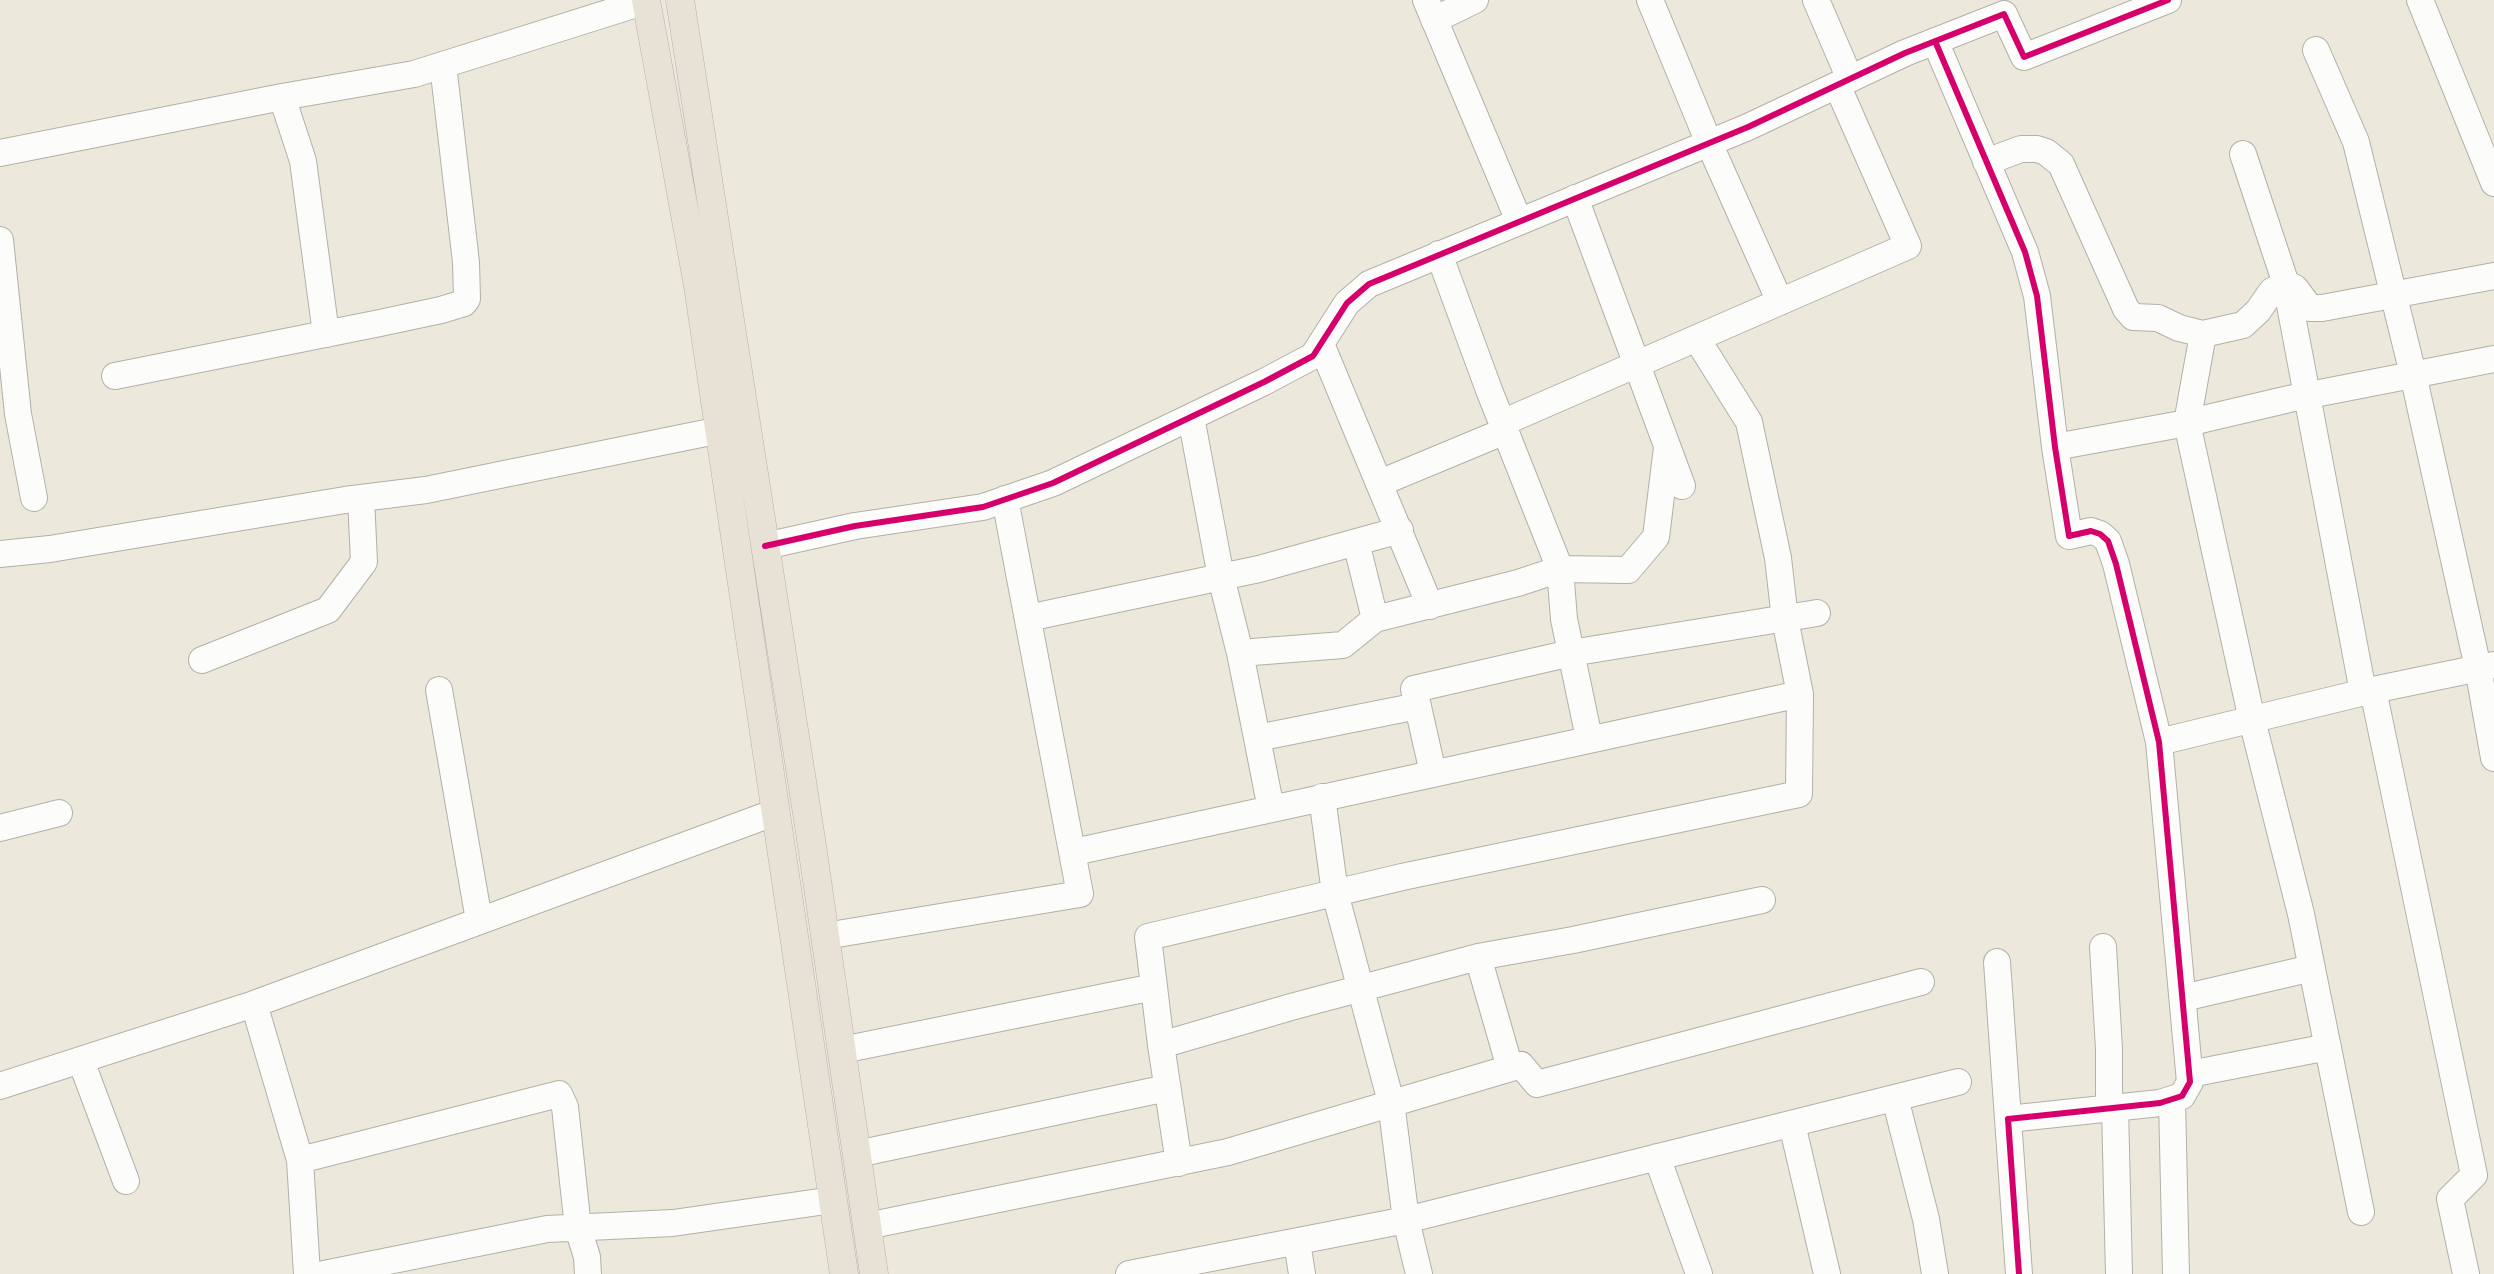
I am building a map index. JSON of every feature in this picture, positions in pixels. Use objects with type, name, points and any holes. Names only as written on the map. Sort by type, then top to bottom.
[{"type":"main road","points":[[646,0],[698,286],[844,1274]]},
{"type":"main road","points":[[680,0],[825,936],[874,1274]]},
{"type":"street","points":[[0,153],[282,97],[414,74],[646,0]]},
{"type":"street","points":[[1475,0],[1430,10],[1519,221]]},
{"type":"street","points":[[1650,0],[1709,143],[1780,302]]},
{"type":"street","points":[[1380,482],[1637,365],[1908,246],[1844,82],[1816,0]]},
{"type":"street","points":[[765,546],[855,526],[983,507],[1053,483],[1264,382],[1313,356],[1347,303],[1370,284],[1709,143],[1935,41],[2004,14],[2024,57],[2168,0]]},
{"type":"street","points":[[2420,0],[2494,183]]},
{"type":"street","points":[[1935,41],[2025,252],[2037,296],[2055,447],[2069,536],[2091,531],[2100,534],[2108,541],[2159,742],[2190,1074],[2190,1082],[2182,1096],[2172,1100],[2112,1109],[2008,1119]]},
{"type":"street","points":[[2316,50],[2356,142],[2392,295],[2486,667],[2494,758]]},
{"type":"street","points":[[114,376],[326,334],[441,310],[464,303],[467,299],[466,262],[443,64]]},
{"type":"street","points":[[282,97],[303,161],[326,334]]},
{"type":"street","points":[[1986,162],[2021,149],[2037,149],[2061,164],[2126,309],[2133,317],[2158,318],[2179,328],[2202,334],[2243,325],[2258,311],[2272,291],[2286,284]]},
{"type":"street","points":[[2243,154],[2286,284],[2307,396],[2368,691],[2483,1161],[2474,1175],[2450,1200],[2466,1274]]},
{"type":"street","points":[[1575,198],[1682,486]]},
{"type":"street","points":[[0,240],[18,414],[34,498]]},
{"type":"street","points":[[1439,254],[1503,427],[1560,569],[1564,619],[1589,738]]},
{"type":"street","points":[[2286,284],[2295,288],[2310,308],[2322,308],[2494,276]]},
{"type":"street","points":[[2202,334],[2186,423],[2252,720],[2312,968],[2361,1212]]},
{"type":"street","points":[[1179,1163],[1161,1046],[1148,937],[1335,893],[1799,794],[1800,694],[1785,619],[1778,558],[1749,422],[1696,339]]},
{"type":"street","points":[[1321,344],[1430,606]]},
{"type":"street","points":[[2055,447],[2186,423],[2307,396],[2494,359]]},
{"type":"street","points":[[1190,417],[1221,577],[1240,653],[1270,809]]},
{"type":"street","points":[[0,554],[50,549],[361,498],[426,490],[747,425]]},
{"type":"street","points":[[1240,653],[1343,645],[1375,619],[1518,583],[1560,569],[1628,570],[1656,537],[1668,446]]},
{"type":"street","points":[[202,660],[328,610],[364,562],[361,498]]},
{"type":"street","points":[[825,936],[1080,894],[1074,852],[1005,499]]},
{"type":"street","points":[[1028,618],[1259,569],[1400,530]]},
{"type":"street","points":[[1356,542],[1375,619]]},
{"type":"street","points":[[1433,773],[1414,689],[1571,653],[1818,613]]},
{"type":"street","points":[[2159,742],[2368,691],[2486,667]]},
{"type":"street","points":[[439,690],[479,920]]},
{"type":"street","points":[[1074,852],[1589,738],[1800,694]]},
{"type":"street","points":[[1256,738],[1418,706]]},
{"type":"street","points":[[1322,798],[1335,893],[1391,1102],[1406,1220],[1419,1274]]},
{"type":"street","points":[[0,1086],[254,1004],[776,812]]},
{"type":"street","points":[[0,828],[59,814]]},
{"type":"street","points":[[1161,1046],[1478,957],[1573,940],[1762,900]]},
{"type":"street","points":[[2103,946],[2119,1274]]},
{"type":"street","points":[[1478,957],[1510,1068]]},
{"type":"street","points":[[1997,962],[2019,1274]]},
{"type":"street","points":[[2183,998],[2312,968]]},
{"type":"street","points":[[867,1226],[1228,1152],[1391,1102],[1522,1065],[1537,1084],[1921,982]]},
{"type":"street","points":[[842,1050],[1154,987]]},
{"type":"street","points":[[254,1004],[300,1160],[307,1274]]},
{"type":"street","points":[[2190,1074],[2328,1047]]},
{"type":"street","points":[[81,1060],[126,1181]]},
{"type":"street","points":[[1129,1274],[1406,1220],[1958,1082]]},
{"type":"street","points":[[857,1154],[1167,1088]]},
{"type":"street","points":[[300,1160],[559,1094],[566,1107],[578,1228],[586,1257],[588,1274]]},
{"type":"street","points":[[1895,1098],[1926,1219],[1935,1274]]},
{"type":"street","points":[[2172,1100],[2176,1274]]},
{"type":"street","points":[[1792,1124],[1827,1274]]},
{"type":"street","points":[[1657,1157],[1699,1274]]},
{"type":"street","points":[[324,1274],[547,1228],[673,1223],[833,1200]]},
{"type":"street","points":[[1296,1242],[1302,1274]]},
{"type":"cycle path","points":[[765,546],[855,526],[983,507],[1053,483],[1264,382],[1313,356],[1347,303],[1369,284],[1748,127],[1905,53],[2004,14],[2024,57],[2168,0]]},
{"type":"cycle path","points":[[1935,41],[2025,252],[2037,296],[2055,447],[2069,536],[2091,531],[2100,534],[2108,541],[2116,564],[2159,742],[2190,1082],[2182,1096],[2160,1103],[2008,1119],[2019,1274]]}]
